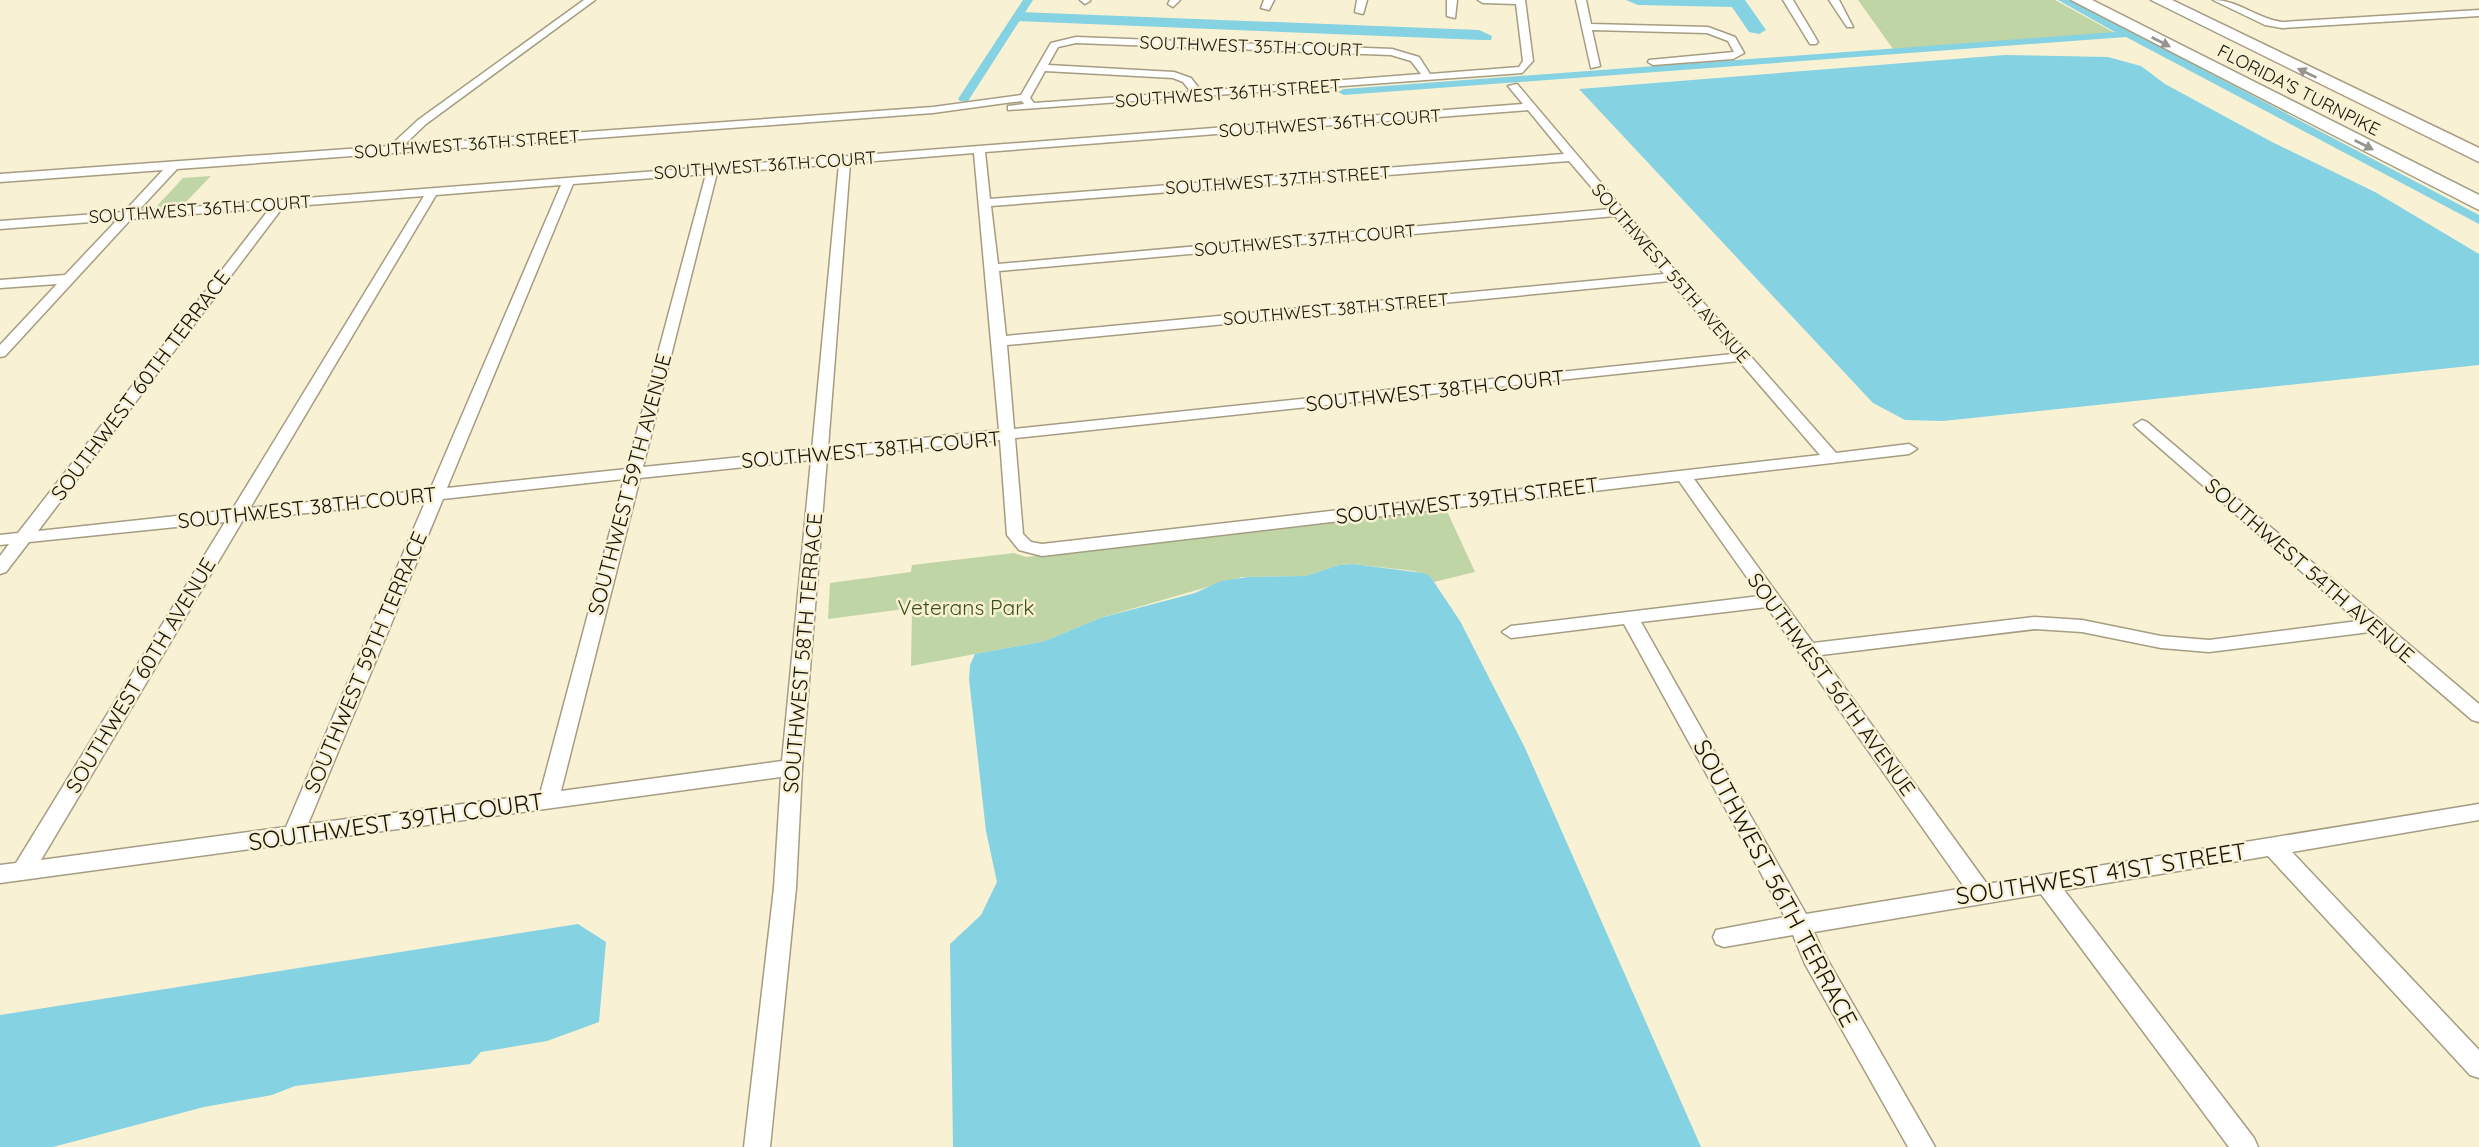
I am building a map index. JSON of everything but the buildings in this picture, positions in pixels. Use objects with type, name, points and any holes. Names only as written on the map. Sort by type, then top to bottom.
[{"type":"highway","points":[[2078,0],[2479,203]]},
{"type":"highway","name":"FLORIDA'S TURNPIKE","points":[[2103,0],[2209,45]]},
{"type":"highway","name":"FLORIDA'S TURNPIKE","points":[[2159,0],[2479,156]]},
{"type":"highway","name":"FLORIDA'S TURNPIKE","points":[[2294,89],[2479,180]]},
{"type":"street","points":[[392,150],[416,127],[590,0]]},
{"type":"street","points":[[1360,12],[1362,0]]},
{"type":"street","points":[[1452,0],[1452,16]]},
{"type":"street","points":[[1483,0],[1515,1]]},
{"type":"street","points":[[1581,0],[1595,66]]},
{"type":"street","points":[[1788,0],[1812,42]]},
{"type":"street","points":[[1834,0],[1850,25]]},
{"type":"street","points":[[2218,0],[2267,23],[2281,25],[2479,13]]},
{"type":"street","name":"SOUTHWEST 36TH STREET","points":[[0,178],[933,110],[992,108],[1028,102],[1199,94],[1522,70],[1528,61],[1515,1]]},
{"type":"street","points":[[2458,14],[2479,23]]},
{"type":"street","points":[[1588,27],[1708,30],[1732,39],[1739,53],[1733,56],[1653,62]]},
{"type":"street","name":"SOUTHWEST 35TH COURT","points":[[1042,68],[1054,45],[1062,41],[1392,52],[1415,59],[1428,78]]},
{"type":"street","points":[[1028,102],[1042,68],[1174,75],[1187,79],[1199,94]]},
{"type":"street","name":"SOUTHWEST 55TH AVENUE","points":[[1513,86],[1673,277],[1832,458]]},
{"type":"street","points":[[992,108],[1009,99]]},
{"type":"street","name":"SOUTHWEST 36TH STREET","points":[[933,110],[1009,99],[1028,102]]},
{"type":"street","name":"SOUTHWEST 36TH COURT","points":[[0,225],[1530,107]]},
{"type":"street","points":[[979,149],[1000,341],[1006,436]]},
{"type":"street","name":"SOUTHWEST 37TH STREET","points":[[985,203],[1572,157]]},
{"type":"street","name":"SOUTHWEST 58TH TERRACE","points":[[757,1147],[785,888],[792,768],[845,158]]},
{"type":"street","points":[[0,353],[173,166]]},
{"type":"street","name":"SOUTHWEST 59TH AVENUE","points":[[548,801],[631,473],[713,168]]},
{"type":"street","name":"SOUTHWEST 59TH TERRACE","points":[[293,835],[569,180]]},
{"type":"street","name":"SOUTHWEST 60TH AVENUE","points":[[23,871],[235,514],[432,192]]},
{"type":"street","name":"SOUTHWEST 60TH TERRACE","points":[[0,568],[280,202]]},
{"type":"street","name":"SOUTHWEST 37TH COURT","points":[[992,268],[1618,212]]},
{"type":"street","name":"SOUTHWEST 38TH STREET","points":[[1000,341],[1673,277]]},
{"type":"street","points":[[0,284],[69,279]]},
{"type":"street","name":"SOUTHWEST 38TH COURT","points":[[0,540],[437,492],[1006,436],[1741,356]]},
{"type":"street","name":"SOUTHWEST 54TH AVENUE","points":[[2142,425],[2479,715]]},
{"type":"street","name":"SOUTHWEST 39TH STREET","points":[[1006,436],[1015,535],[1025,546],[1042,550],[1909,449]]},
{"type":"street","name":"SOUTHWEST 56TH AVENUE","points":[[1683,475],[1980,892]]},
{"type":"street","points":[[1511,632],[1772,600]]},
{"type":"street","name":"SOUTHWEST 56TH TERRACE","points":[[1630,618],[1800,923],[1813,957],[1922,1147]]},
{"type":"street","points":[[1808,650],[2035,623],[2082,626],[2161,642],[2209,646],[2374,625]]},
{"type":"street","name":"SOUTHWEST 39TH COURT","points":[[0,874],[792,768]]},
{"type":"street","name":"SOUTHWEST 41ST STREET","points":[[1724,936],[2479,812]]},
{"type":"street","points":[[2272,845],[2479,1067]]},
{"type":"street","points":[[2046,883],[2245,1147]]},
{"type":"green space","points":[[1858,0],[2055,0],[2115,33],[1893,49]]},
{"type":"green space","points":[[211,176],[183,205],[156,207],[183,178]]},
{"type":"green space","name":"Veterans Park","points":[[1446,509],[1475,572],[1434,582],[1430,576],[1414,571],[1353,564],[1339,565],[1306,576],[1242,577],[1100,618],[1045,641],[911,666],[912,608],[828,619],[830,583],[911,572],[912,565],[1014,553],[1026,557]]},
{"type":"water","points":[[1626,0],[1745,0],[1766,30],[1759,34],[1749,32],[1732,7],[1638,5]]},
{"type":"water","points":[[1020,12],[1479,30],[1492,36],[1491,40],[1482,40],[1014,21]]},
{"type":"water","points":[[2005,55],[2108,57],[2141,66],[2165,84],[2272,142],[2375,192],[2479,254],[2479,365],[1943,421],[1905,420],[1873,403],[1579,89]]},
{"type":"water","points":[[1353,564],[1430,576],[1460,621],[1525,748],[1701,1147],[953,1147],[950,944],[981,915],[997,882],[986,831],[969,679],[970,665],[975,654],[1045,641],[1100,618],[1195,593],[1221,581],[1248,577],[1306,576],[1339,565]]},
{"type":"water","points":[[578,924],[606,942],[599,1022],[547,1041],[481,1052],[470,1064],[295,1086],[272,1095],[204,1107],[53,1147],[0,1147],[0,1015]]},
{"type":"waterway","points":[[964,99],[1028,0]]},
{"type":"waterway","points":[[2063,0],[2127,34]]},
{"type":"waterway","points":[[1344,92],[2127,34]]},
{"type":"waterway","points":[[2127,34],[2479,220]]}]
